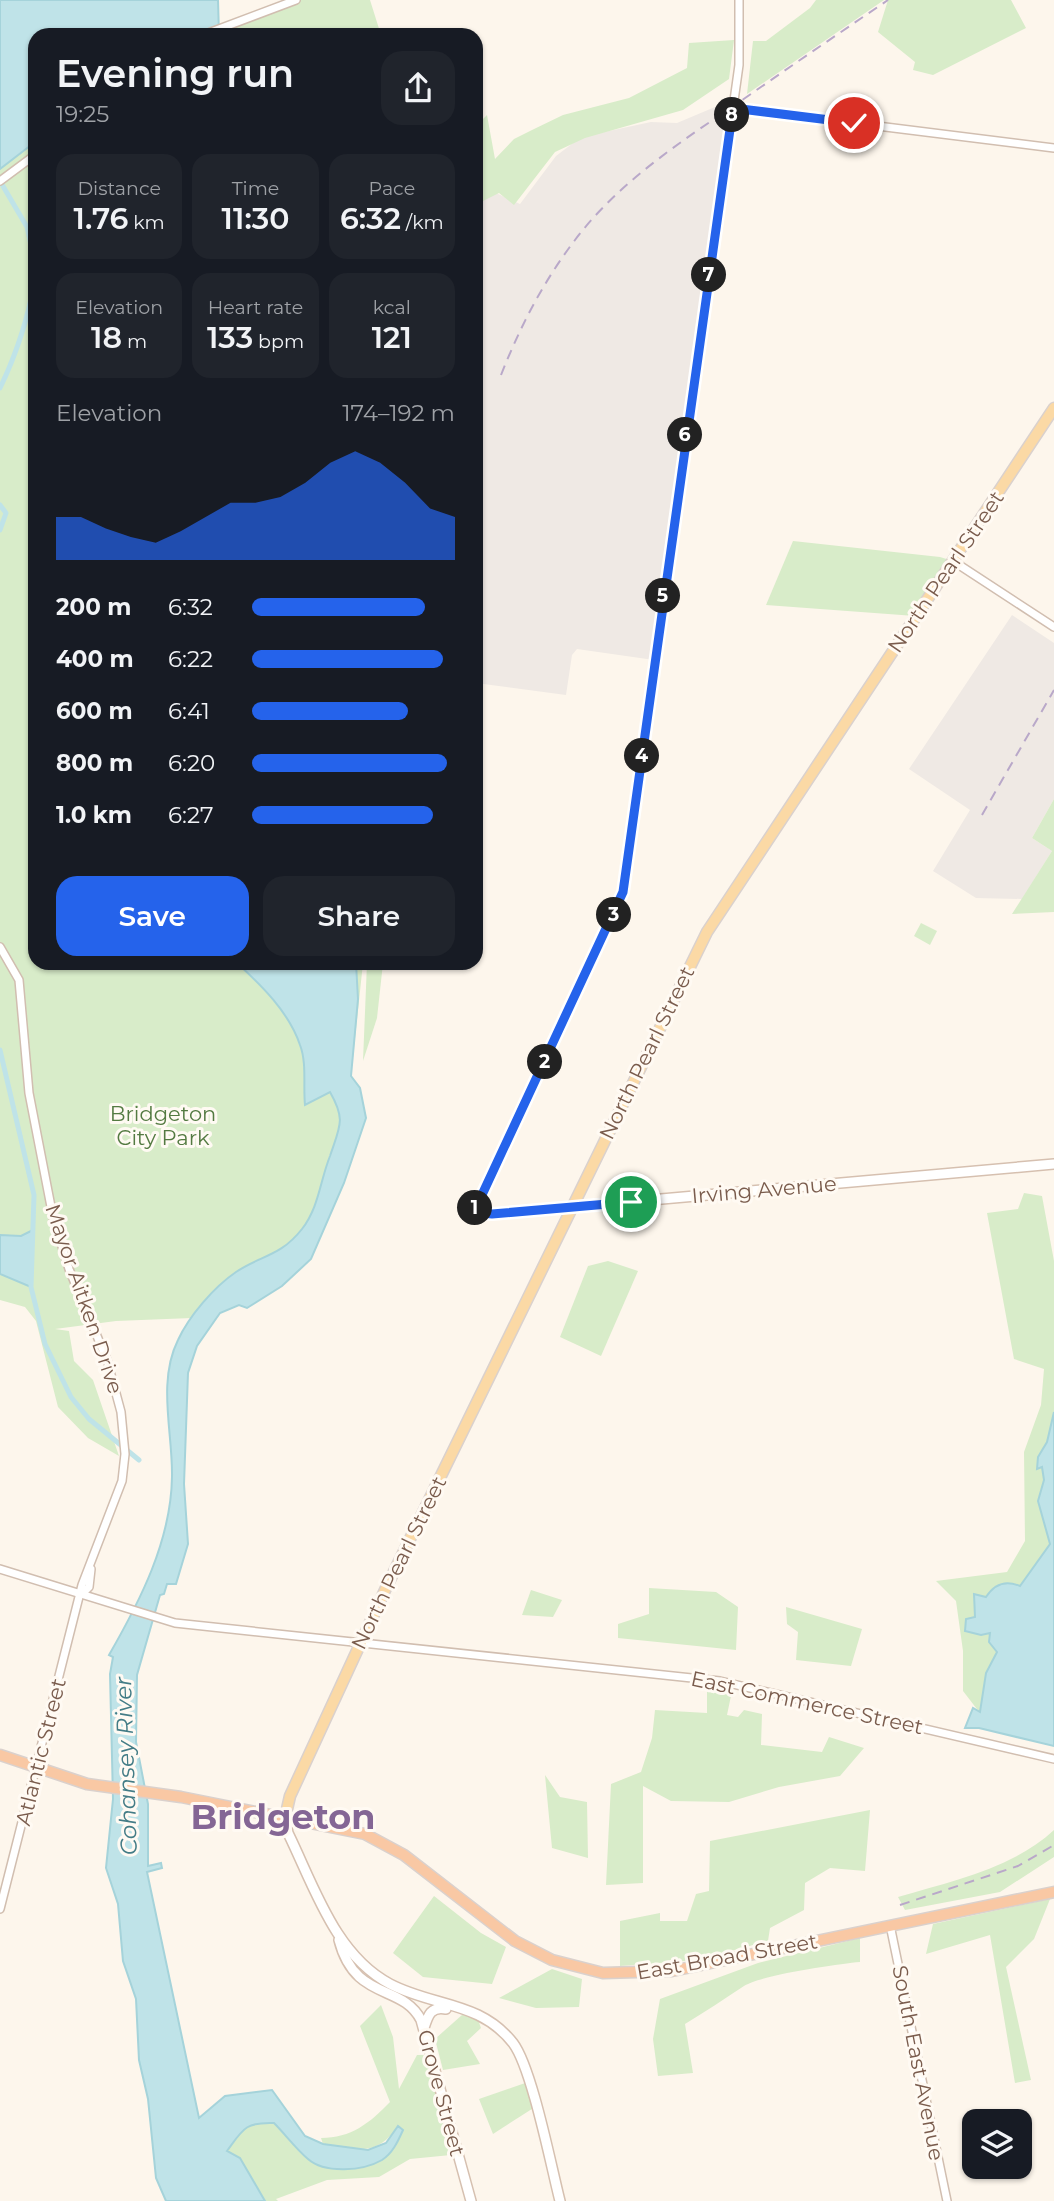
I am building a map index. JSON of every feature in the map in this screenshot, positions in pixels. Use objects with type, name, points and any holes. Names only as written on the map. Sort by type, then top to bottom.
[{"type":"highway","name":"East Broad Street","points":[[0,1755],[106,1788],[153,1793],[285,1818],[357,1832],[382,1841],[407,1857],[515,1941],[552,1960],[603,1973],[672,1971],[1054,1892]]},
{"type":"main road","name":"North Pearl Street","points":[[285,1818],[290,1796],[361,1641],[708,932],[1054,408]]},
{"type":"main road","name":"Irving Avenue","points":[[572,1207],[1054,1164]]},
{"type":"main road","points":[[285,1818],[288,1833],[337,1932],[355,1958],[379,1977],[408,1992],[482,2016],[505,2035],[519,2053],[560,2201]]},
{"type":"main road","points":[[337,1932],[344,1957],[358,1977]]},
{"type":"main road","points":[[355,1958],[358,1977]]},
{"type":"main road","points":[[358,1977],[368,1974],[379,1977]]},
{"type":"main road","name":"Grove Street","points":[[358,1977],[382,1993],[411,2005],[424,2028],[471,2201]]},
{"type":"main road","points":[[424,2028],[427,2016],[435,2008],[482,2016]]},
{"type":"street","points":[[223,28],[296,0]]},
{"type":"street","points":[[739,0],[740,53],[733,108],[1054,148]]},
{"type":"street","name":"Irving Avenue","points":[[572,1207],[492,1214],[474,1212],[623,892],[733,108]]},
{"type":"street","points":[[3,179],[28,161]]},
{"type":"street","points":[[953,561],[1054,627]]},
{"type":"street","name":"Mayor Aitken Drive","points":[[0,947],[19,980],[29,1093],[53,1217],[69,1269],[107,1360],[121,1412],[125,1454],[122,1481],[87,1572],[82,1594]]},
{"type":"street","name":"East Commerce Street","points":[[0,1569],[155,1618],[206,1626],[720,1681],[1054,1759]]},
{"type":"street","name":"Atlantic Street","points":[[0,1909],[82,1594]]},
{"type":"street","name":"South East Avenue","points":[[890,1925],[947,2201]]},
{"type":"shaded area","points":[[734,99],[654,660],[577,649],[572,655],[566,695],[483,684],[483,200],[496,193],[520,204],[556,156],[581,137],[651,122],[677,123]]},
{"type":"shaded area","points":[[1012,615],[1054,643],[1054,799],[1032,838],[1052,851],[1022,899],[976,898],[933,871],[970,810],[909,769]]},
{"type":"green space","points":[[296,0],[370,0],[379,28],[221,28]]},
{"type":"green space","points":[[816,0],[884,0],[747,94],[753,41],[766,41],[810,8]]},
{"type":"green space","points":[[888,0],[1011,0],[1026,28],[933,75],[913,70],[915,62],[878,32]]},
{"type":"green space","points":[[217,22],[218,28],[188,28]]},
{"type":"green space","points":[[734,40],[729,79],[683,110],[585,138],[555,152],[514,205],[499,193],[483,201],[483,119],[487,115],[495,159],[514,139],[563,115],[629,98],[687,68],[689,43]]},
{"type":"green space","name":"Bridgeton City Park","points":[[28,147],[28,970],[362,970],[351,1076],[339,1132],[329,1157],[317,1204],[303,1228],[287,1246],[267,1259],[238,1271],[222,1283],[192,1318],[116,1321],[55,1329],[69,1331],[74,1361],[93,1380],[119,1456],[88,1438],[58,1407],[36,1321],[25,1307],[0,1300],[0,169]]},
{"type":"green space","points":[[793,541],[940,557],[953,561],[915,616],[766,605]]},
{"type":"green space","points":[[1054,799],[1054,912],[1012,914],[1052,851],[1032,838]]},
{"type":"green space","points":[[921,923],[937,931],[930,945],[914,936]]},
{"type":"green space","points":[[367,970],[382,970],[377,1018],[363,1061]]},
{"type":"green space","points":[[1024,1193],[1042,1196],[1054,1261],[1054,1412],[1047,1442],[1038,1457],[1038,1468],[1042,1466],[1044,1480],[1038,1501],[1050,1544],[1020,1586],[1001,1584],[986,1597],[974,1595],[975,1618],[991,1633],[997,1652],[986,1673],[980,1713],[963,1691],[963,1651],[956,1601],[936,1581],[1007,1572],[1025,1541],[1024,1452],[1041,1405],[1044,1369],[1014,1359],[987,1213],[1018,1209]]},
{"type":"green space","points":[[608,1261],[638,1271],[601,1356],[560,1337],[588,1266]]},
{"type":"green space","points":[[649,1588],[716,1592],[738,1607],[736,1650],[618,1638],[618,1624],[649,1614]]},
{"type":"green space","points":[[531,1590],[562,1600],[553,1617],[522,1615]]},
{"type":"green space","points":[[786,1607],[862,1629],[851,1666],[796,1660],[798,1632],[787,1624]]},
{"type":"green space","points":[[707,1686],[732,1691],[727,1715],[738,1717],[744,1710],[762,1714],[761,1745],[822,1752],[829,1737],[864,1748],[840,1776],[779,1787],[729,1802],[671,1801],[643,1786],[643,1883],[606,1885],[611,1784],[641,1772],[652,1738],[655,1710],[707,1713]]},
{"type":"green space","points":[[545,1775],[560,1797],[587,1802],[588,1858],[552,1848]]},
{"type":"green space","points":[[870,1810],[865,1871],[830,1868],[805,1883],[804,1910],[770,1928],[768,1941],[698,1960],[620,1966],[620,1921],[660,1913],[660,1921],[687,1921],[696,1894],[709,1891],[710,1841]]},
{"type":"green space","points":[[1054,1830],[1054,1857],[1000,1892],[905,1910],[898,1897],[1000,1864],[1020,1855]]},
{"type":"green space","points":[[434,1896],[481,1933],[506,1947],[492,1984],[423,1977],[393,1953]]},
{"type":"green space","points":[[1050,1899],[1034,1939],[1006,1967],[1031,2080],[1015,2083],[990,1935],[926,1954],[933,1924]]},
{"type":"green space","points":[[860,1938],[860,1962],[800,1971],[753,1982],[685,2024],[693,2073],[658,2076],[653,2039],[660,1999],[758,1963]]},
{"type":"green space","points":[[552,1969],[582,1979],[579,2007],[536,2008],[499,1998]]},
{"type":"green space","points":[[381,2005],[393,2037],[399,2089],[417,2055],[427,2055],[451,2155],[410,2159],[379,2177],[327,2180],[276,2199],[278,2201],[265,2201],[227,2152],[241,2132],[251,2126],[274,2123],[308,2159],[384,2159],[396,2146],[403,2130],[398,2126],[382,2143],[365,2149],[323,2144],[321,2138],[342,2135],[359,2128],[390,2102],[360,2026]]},
{"type":"green space","points":[[462,2015],[477,2017],[481,2028],[467,2041],[480,2064],[443,2070],[435,2039]]},
{"type":"green space","points":[[528,2082],[535,2107],[493,2134],[479,2099]]},
{"type":"water","points":[[0,0],[218,0],[219,28],[28,28],[28,147],[0,169]]},
{"type":"water","name":"Cohansey River","points":[[244,970],[356,970],[358,999],[351,1076],[360,1088],[366,1118],[344,1183],[311,1259],[282,1286],[247,1308],[239,1305],[220,1313],[197,1346],[188,1373],[184,1484],[188,1544],[176,1584],[167,1584],[164,1594],[160,1595],[137,1675],[136,1742],[148,1804],[148,1866],[161,1863],[162,1868],[147,1872],[199,2118],[225,2096],[272,2090],[305,2136],[323,2144],[368,2150],[386,2143],[398,2126],[403,2130],[392,2150],[382,2160],[365,2167],[334,2169],[315,2164],[274,2123],[257,2124],[241,2132],[227,2151],[240,2158],[265,2201],[166,2201],[156,2178],[148,2099],[139,2060],[136,1999],[123,1961],[118,1904],[106,1868],[113,1799],[110,1674],[113,1657],[109,1655],[152,1570],[166,1524],[172,1477],[168,1373],[178,1340],[195,1312],[219,1286],[245,1266],[286,1245],[308,1221],[340,1123],[330,1092],[305,1105],[300,1045],[289,1021]]},
{"type":"water","points":[[33,1230],[31,1287],[0,1274],[0,1235],[21,1236]]},
{"type":"water","points":[[1054,1412],[1054,1746],[979,1728],[965,1728],[973,1708],[980,1712],[986,1673],[997,1652],[989,1642],[990,1633],[981,1635],[965,1631],[966,1619],[975,1617],[974,1594],[986,1597],[997,1586],[1005,1583],[1020,1586],[1050,1544],[1038,1501],[1044,1480],[1042,1467],[1037,1469],[1038,1457],[1047,1442]]},
{"type":"waterway","points":[[0,181],[28,232]]},
{"type":"waterway","points":[[0,388],[12,362],[28,311]]},
{"type":"waterway","points":[[0,505],[6,513],[0,530]]},
{"type":"waterway","points":[[0,1050],[34,1195],[31,1287],[45,1344],[71,1397],[89,1419],[139,1460]]},
{"type":"railway","points":[[501,375],[524,322],[553,272],[575,240],[610,200],[672,148],[888,0]]},
{"type":"railway","points":[[982,815],[1054,690]]},
{"type":"railway","points":[[900,1905],[1018,1866],[1054,1845]]},
{"type":"district","name":"Bridgeton","points":[[283,1817]]},
{"type":"route","points":[[631,1202],[492,1214],[474,1212],[622,898],[694,369],[733,108],[854,123]]}]
